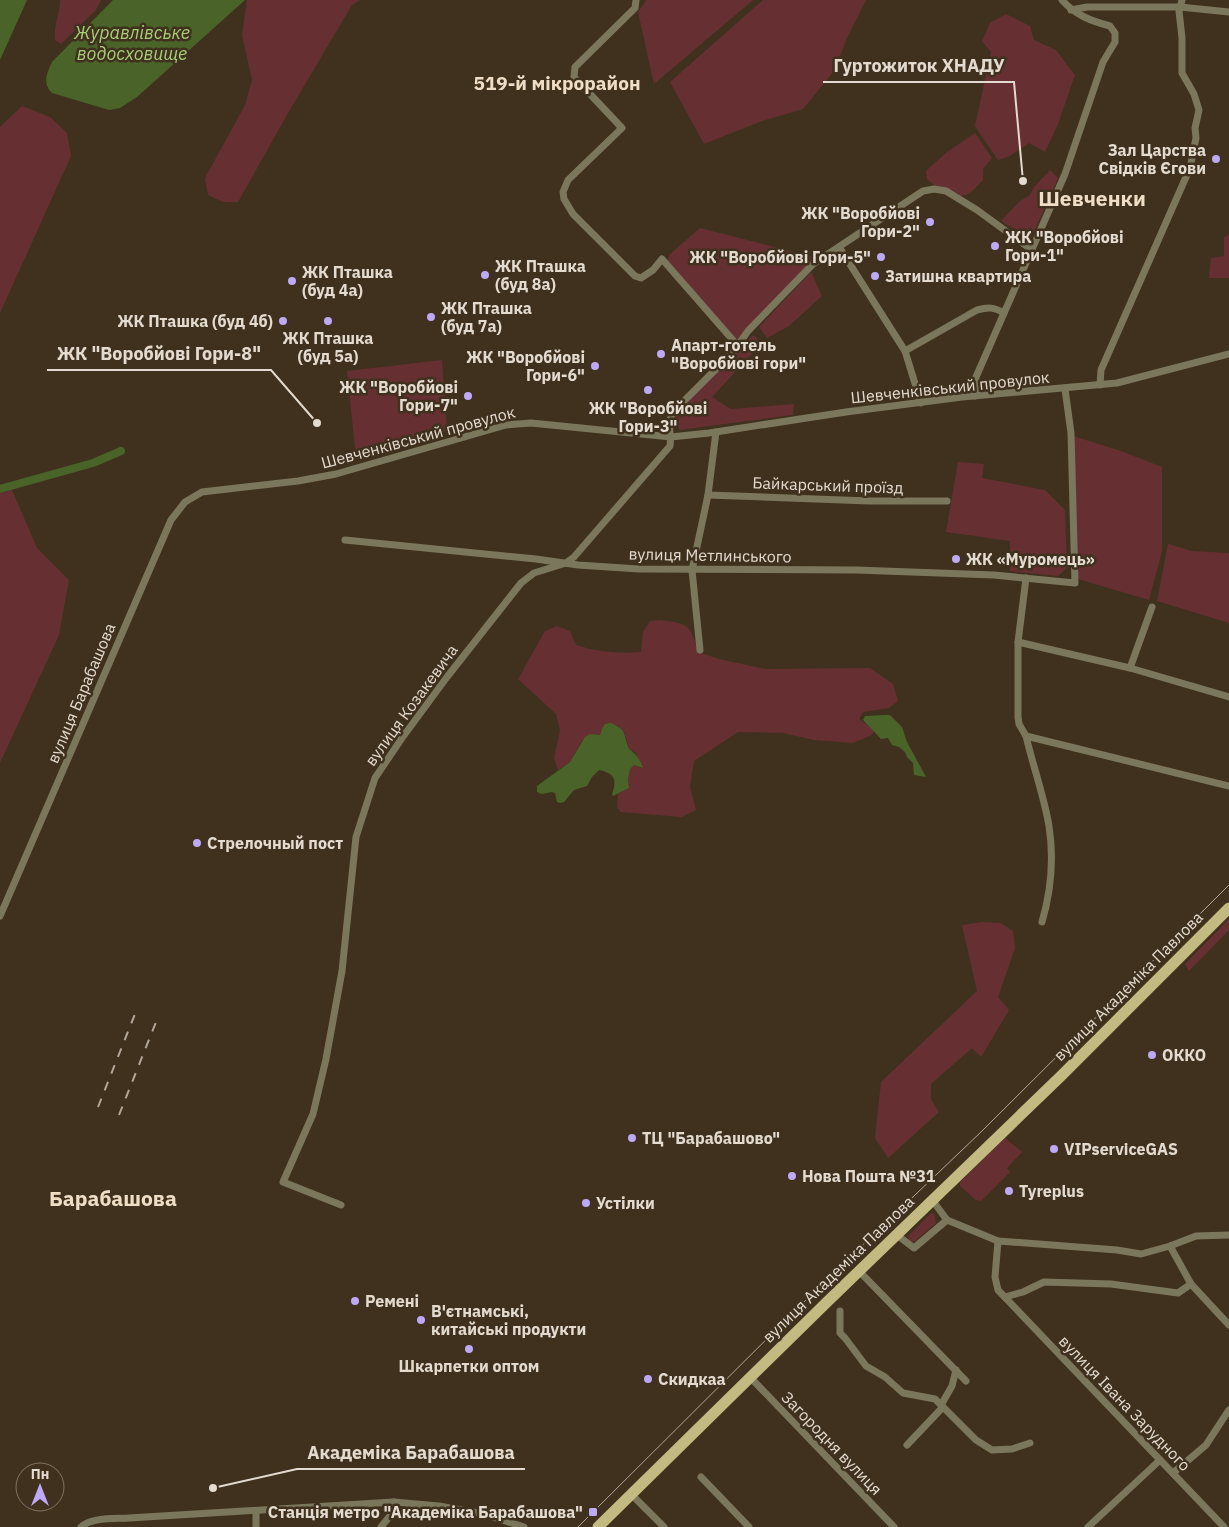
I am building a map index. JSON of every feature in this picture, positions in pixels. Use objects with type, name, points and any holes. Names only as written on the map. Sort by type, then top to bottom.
[{"type":"main road","name":"вулиця Академіка Павлова","points":[[598,1527],[1061,1076],[1229,908]]},
{"type":"street","points":[[636,0],[635,8],[574,70],[574,77],[622,128],[568,180],[563,192],[564,199],[573,214],[634,276],[641,278],[653,270],[662,259],[736,348]]},
{"type":"street","points":[[975,396],[976,377],[1065,174],[1103,62],[1116,38],[1110,26],[1090,20],[1071,10],[1062,0]]},
{"type":"street","points":[[1071,10],[1087,7],[1181,3],[1229,12]]},
{"type":"street","points":[[1100,385],[1101,370],[1190,168],[1199,110],[1194,94],[1182,73],[1182,38],[1178,11],[1181,3]]},
{"type":"street","points":[[671,437],[668,423],[673,412],[736,348],[748,331],[813,264],[923,191],[946,191],[977,210],[1032,250]]},
{"type":"street","points":[[839,247],[905,352],[920,403]]},
{"type":"street","points":[[905,352],[977,310],[986,307],[995,308],[1004,313]]},
{"type":"street","name":"Шевченківський провулок","points":[[202,492],[323,476],[506,425],[531,423],[671,437],[975,396],[1117,383],[1229,354]]},
{"type":"street","name":"вулиця Метлинського","points":[[345,540],[639,569],[856,570],[994,575],[1075,583],[1071,433],[1065,389]]},
{"type":"street","points":[[700,650],[692,570],[708,495],[716,432]]},
{"type":"street","name":"вулиця Козакевича","points":[[341,1205],[283,1182],[313,1114],[326,1059],[342,972],[356,837],[370,792],[379,772],[402,738],[521,583],[534,573],[566,563],[574,557],[670,446],[671,437]]},
{"type":"street","name":"вулиця Барабашова","points":[[0,916],[171,520],[185,502],[202,492]]},
{"type":"street","name":"Байкарський проїзд","points":[[708,495],[869,501],[947,500]]},
{"type":"street","points":[[1026,578],[1018,642],[1018,717],[1019,724],[1026,736],[1049,826],[1051,850],[1050,885],[1042,922]]},
{"type":"street","points":[[1130,668],[1152,607]]},
{"type":"street","points":[[1018,642],[1130,668],[1229,697]]},
{"type":"street","points":[[1026,736],[1229,786]]},
{"type":"street","points":[[933,1201],[947,1220],[998,1241],[1116,1250],[1141,1254],[1196,1236],[1229,1235]]},
{"type":"street","points":[[897,1235],[914,1248],[947,1220]]},
{"type":"street","name":"вулиця Івана Зарудного","points":[[998,1241],[995,1282],[998,1290],[1224,1527]]},
{"type":"street","points":[[1170,1246],[1192,1284],[1229,1325]]},
{"type":"street","points":[[859,1271],[966,1380]]},
{"type":"street","points":[[1005,1297],[1023,1292],[1044,1282],[1111,1284],[1178,1293],[1192,1284]]},
{"type":"street","points":[[840,1311],[840,1332],[866,1366],[885,1377],[903,1393],[935,1399],[976,1440],[992,1450],[1012,1449],[1030,1443]]},
{"type":"street","points":[[907,1445],[942,1406],[952,1386],[956,1370]]},
{"type":"street","name":"Загородня вулиця","points":[[750,1378],[894,1527]]},
{"type":"street","points":[[1173,1472],[1206,1445],[1229,1410]]},
{"type":"street","points":[[1088,1527],[1160,1460]]},
{"type":"street","points":[[701,1477],[749,1527]]},
{"type":"street","points":[[632,1495],[664,1527]]},
{"type":"street","points":[[382,1527],[393,1513],[394,1502]]},
{"type":"street","points":[[81,1527],[84,1524],[96,1521],[130,1518],[394,1502],[439,1506],[484,1514],[524,1527]]},
{"type":"street","points":[[256,1511],[256,1527]]},
{"type":"shaded area","points":[[60,0],[101,0],[96,10],[61,44],[55,40]]},
{"type":"shaded area","points":[[247,0],[360,0],[352,5],[238,202],[223,202],[208,195],[205,178],[245,105],[252,80],[242,35]]},
{"type":"shaded area","points":[[645,0],[753,0],[654,84],[638,12]]},
{"type":"shaded area","points":[[763,0],[866,0],[848,36],[834,71],[803,109],[762,121],[704,144],[670,82]]},
{"type":"shaded area","points":[[1006,14],[1030,26],[1034,40],[1056,50],[1075,75],[1058,124],[1045,152],[1029,143],[1010,156],[998,160],[975,126],[991,52],[982,41],[990,23]]},
{"type":"shaded area","points":[[22,106],[50,117],[67,133],[71,156],[0,313],[0,127]]},
{"type":"shaded area","points":[[975,133],[992,158],[983,169],[983,180],[974,190],[963,196],[957,196],[940,189],[927,179],[926,171],[947,152]]},
{"type":"shaded area","points":[[1050,170],[1058,178],[1031,239],[1001,221],[1020,201],[1030,195],[1034,187]]},
{"type":"shaded area","points":[[700,228],[818,258],[738,342],[668,262],[669,255]]},
{"type":"shaded area","points":[[1229,235],[1229,278],[1209,278],[1211,258],[1224,256],[1224,237]]},
{"type":"shaded area","points":[[811,272],[822,296],[789,326],[767,338],[759,327]]},
{"type":"shaded area","points":[[753,335],[759,342],[750,347],[752,354],[712,397],[731,409],[794,404],[793,415],[680,430],[673,421],[673,416]]},
{"type":"shaded area","points":[[442,360],[447,431],[356,457],[347,371]]},
{"type":"shaded area","points":[[1073,436],[1121,451],[1162,467],[1162,551],[1149,600],[1078,579]]},
{"type":"shaded area","points":[[958,462],[984,464],[982,478],[1045,490],[1065,510],[1067,568],[1058,576],[1010,571],[1010,541],[946,532]]},
{"type":"shaded area","points":[[12,490],[37,548],[69,580],[59,635],[0,763],[0,493]]},
{"type":"shaded area","points":[[1168,544],[1192,551],[1229,553],[1229,623],[1157,601]]},
{"type":"shaded area","points":[[661,620],[678,623],[687,627],[693,636],[698,652],[719,659],[765,669],[870,668],[893,684],[898,701],[889,708],[863,712],[859,719],[874,730],[872,735],[853,743],[814,740],[783,733],[738,732],[694,761],[690,787],[696,810],[682,817],[621,812],[617,807],[618,794],[629,788],[629,769],[634,765],[642,768],[636,753],[629,749],[625,734],[618,726],[602,729],[600,735],[590,734],[581,742],[570,762],[558,770],[554,758],[560,730],[556,714],[518,679],[545,631],[557,626],[570,631],[576,645],[600,651],[633,653],[641,652],[643,632],[650,621]]},
{"type":"shaded area","points":[[1229,919],[1229,930],[1189,971],[1185,964]]},
{"type":"shaded area","points":[[982,922],[1001,923],[1013,931],[1015,948],[998,997],[1009,1010],[981,1057],[972,1048],[931,1084],[931,1099],[939,1112],[888,1158],[875,1138],[881,1082],[977,991],[962,925]]},
{"type":"shaded area","points":[[1005,1138],[1022,1152],[1007,1168],[1010,1172],[981,1201],[976,1200],[960,1186],[960,1182]]},
{"type":"shaded area","points":[[931,1213],[934,1213],[936,1223],[914,1242],[910,1241],[908,1236]]},
{"type":"water","points":[[0,0],[27,0],[0,60]]},
{"type":"water","name":"Журавлівське водосховище","points":[[113,0],[245,0],[137,97],[120,108],[109,110],[52,93],[46,82],[52,62]]},
{"type":"water","points":[[890,715],[902,727],[907,742],[926,777],[914,775],[913,763],[905,752],[899,747],[892,745],[888,738],[881,739],[863,720],[865,716]]},
{"type":"water","points":[[611,723],[623,731],[629,749],[638,757],[643,768],[634,765],[630,769],[629,788],[613,796],[613,778],[608,773],[599,770],[587,786],[574,790],[564,802],[557,802],[555,793],[542,794],[537,792],[537,786],[570,762],[585,737],[590,734],[600,735],[605,724]]},
{"type":"waterway","points":[[0,489],[93,463],[121,451]]},
{"type":"tram line","points":[[578,1527],[826,1280],[982,1131],[1229,885]]},
{"type":"railway","points":[[98,1107],[137,1009]]},
{"type":"railway","points":[[119,1115],[158,1017]]},
{"type":"place","name":"Зал Царства Свідків Єгови","points":[[1216,159]]},
{"type":"place","name":"Гуртожиток ХНАДУ","points":[[1023,181]]},
{"type":"place","name":"ЖК \"Воробйові Гори-2\"","points":[[930,222]]},
{"type":"place","name":"ЖК \"Воробйові Гори-1\"","points":[[995,246]]},
{"type":"place","name":"ЖК \"Воробйові Гори-5\"","points":[[881,257]]},
{"type":"place","name":"ЖК Пташка (буд 8а)","points":[[485,275]]},
{"type":"place","name":"Затишна квартира","points":[[875,276]]},
{"type":"place","name":"ЖК Пташка (буд 4а)","points":[[292,281]]},
{"type":"place","name":"ЖК Пташка (буд 7а)","points":[[431,317]]},
{"type":"place","name":"ЖК Пташка (буд 4б)","points":[[283,321]]},
{"type":"place","name":"ЖК Пташка (буд 5а)","points":[[328,321]]},
{"type":"place","name":"Апарт-готель \"Воробйові гори\"","points":[[661,354]]},
{"type":"place","name":"ЖК \"Воробйові Гори-6\"","points":[[595,366]]},
{"type":"place","name":"ЖК \"Воробйові Гори-3\"","points":[[648,390]]},
{"type":"place","name":"ЖК \"Воробйові Гори-7\"","points":[[468,396]]},
{"type":"place","name":"ЖК \"Воробйові Гори-8\"","points":[[317,423]]},
{"type":"place","name":"ЖК «Муромець»","points":[[956,559]]},
{"type":"place","name":"Стрелочный пост","points":[[197,843]]},
{"type":"place","name":"ОККО","points":[[1152,1055]]},
{"type":"place","name":"ТЦ \"Барабашово\"","points":[[632,1138]]},
{"type":"place","name":"VIPserviceGAS","points":[[1054,1149]]},
{"type":"place","name":"Нова Пошта №31","points":[[792,1176]]},
{"type":"place","name":"Tyreplus","points":[[1009,1191]]},
{"type":"place","name":"Устілки","points":[[586,1203]]},
{"type":"place","name":"Ремені","points":[[355,1301]]},
{"type":"place","name":"В'єтнамські, китайські продукти","points":[[421,1320]]},
{"type":"place","name":"Шкарпетки оптом","points":[[469,1349]]},
{"type":"place","name":"Скидкаа","points":[[648,1379]]},
{"type":"place","name":"Академіка Барабашова","points":[[213,1488]]},
{"type":"place","name":"Станція метро \"Академіка Барабашова\"","points":[[593,1512]]},
{"type":"district","name":"519-й мікрорайон","points":[[557,83]]},
{"type":"district","name":"Шевченки","points":[[1092,199]]},
{"type":"district","name":"Барабашова","points":[[113,1199]]}]
